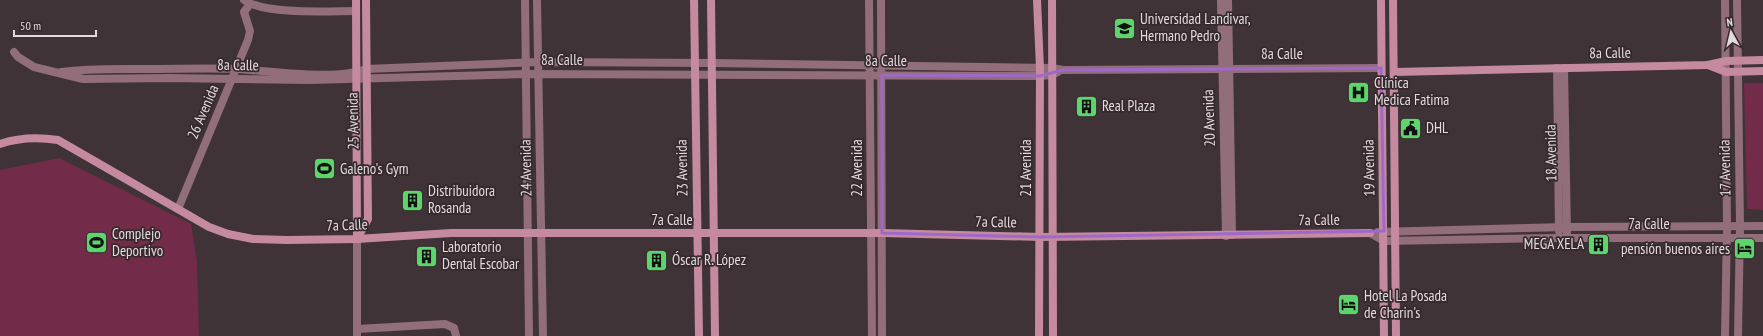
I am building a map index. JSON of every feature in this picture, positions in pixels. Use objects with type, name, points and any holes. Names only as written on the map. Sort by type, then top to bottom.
[{"type":"main road","name":"25 Avenida","points":[[356,0],[357,239]]},
{"type":"main road","name":"25 Avenida","points":[[357,239],[368,219],[366,0]]},
{"type":"main road","name":"23 Avenida","points":[[694,0],[699,336]]},
{"type":"main road","name":"23 Avenida","points":[[711,0],[715,336]]},
{"type":"main road","name":"21 Avenida","points":[[1037,0],[1040,72],[1039,336]]},
{"type":"main road","name":"21 Avenida","points":[[1052,0],[1054,336]]},
{"type":"main road","name":"19 Avenida","points":[[1381,0],[1384,336]]},
{"type":"main road","name":"19 Avenida","points":[[1393,0],[1396,336]]},
{"type":"main road","name":"8a Calle","points":[[1394,72],[1708,65],[1726,61],[1763,60]]},
{"type":"main road","name":"8a Calle","points":[[1708,65],[1726,72],[1763,72]]},
{"type":"main road","name":"7a Calle","points":[[0,144],[18,139],[36,137],[58,140],[209,227],[228,234],[253,239],[357,239],[451,233],[882,233],[1054,237],[1370,233]]},
{"type":"street","name":"24 Avenida","points":[[525,0],[529,336]]},
{"type":"street","name":"24 Avenida","points":[[538,0],[543,336]]},
{"type":"street","name":"22 Avenida","points":[[870,0],[872,336]]},
{"type":"street","name":"22 Avenida","points":[[881,0],[882,336]]},
{"type":"street","name":"20 Avenida","points":[[1220,0],[1225,69],[1229,235]]},
{"type":"street","name":"20 Avenida","points":[[1225,69],[1228,0]]},
{"type":"street","name":"17 Avenida","points":[[1725,0],[1727,226],[1725,336]]},
{"type":"street","name":"17 Avenida","points":[[1737,0],[1736,61],[1740,226],[1738,336]]},
{"type":"street","points":[[247,2],[276,9],[356,11]]},
{"type":"street","name":"26 Avenida","points":[[178,209],[250,35],[244,12],[247,2]]},
{"type":"street","name":"8a Calle","points":[[14,52],[18,57],[34,67],[61,72],[83,79],[357,76],[366,69],[525,62],[882,66],[1040,72]]},
{"type":"street","name":"8a Calle","points":[[61,72],[86,69],[237,69],[357,76],[366,79],[525,74],[882,76],[1052,72],[1063,70],[1381,68]]},
{"type":"street","name":"18 Avenida","points":[[1560,68],[1563,238]]},
{"type":"street","points":[[138,69],[139,78]]},
{"type":"street","points":[[167,69],[167,78]]},
{"type":"street","name":"7a Calle","points":[[1370,233],[1396,230],[1563,227],[1763,226]]},
{"type":"street","points":[[1370,233],[1384,241]]},
{"type":"street","name":"7a Calle","points":[[1384,241],[1563,238],[1763,238]]},
{"type":"street","name":"25 Avenida","points":[[357,239],[357,332]]},
{"type":"street","points":[[357,332],[445,324],[454,328],[456,336]]},
{"type":"highlighted area","points":[[1381,68],[1384,231],[1041,237],[882,233],[882,75],[1040,76],[1063,70]]},
{"type":"shaded area","points":[[1744,83],[1763,83],[1763,210],[1747,209]]},
{"type":"shaded area","name":"Complejo Deportivo","points":[[59,158],[191,224],[197,262],[199,336],[0,336],[0,170]]},
{"type":"place","name":"Universidad Landivar, Hermano Pedro","points":[[1124,28]]},
{"type":"place","name":"Clínica Medica Fatima","points":[[1359,92]]},
{"type":"place","name":"Real Plaza","points":[[1087,106]]},
{"type":"place","name":"DHL","points":[[1411,128]]},
{"type":"place","name":"Galeno's Gym","points":[[324,169]]},
{"type":"place","name":"Distribuidora Rosanda","points":[[413,200]]},
{"type":"place","name":"Complejo Deportivo","points":[[97,243]]},
{"type":"place","name":"MEGA XELA","points":[[1599,244]]},
{"type":"place","name":"pensión buenos aires","points":[[1745,249]]},
{"type":"place","name":"Laboratorio Dental Escobar","points":[[426,256]]},
{"type":"place","name":"Óscar R. López","points":[[657,260]]},
{"type":"place","name":"Hotel La Posada de Charin's","points":[[1349,305]]}]
